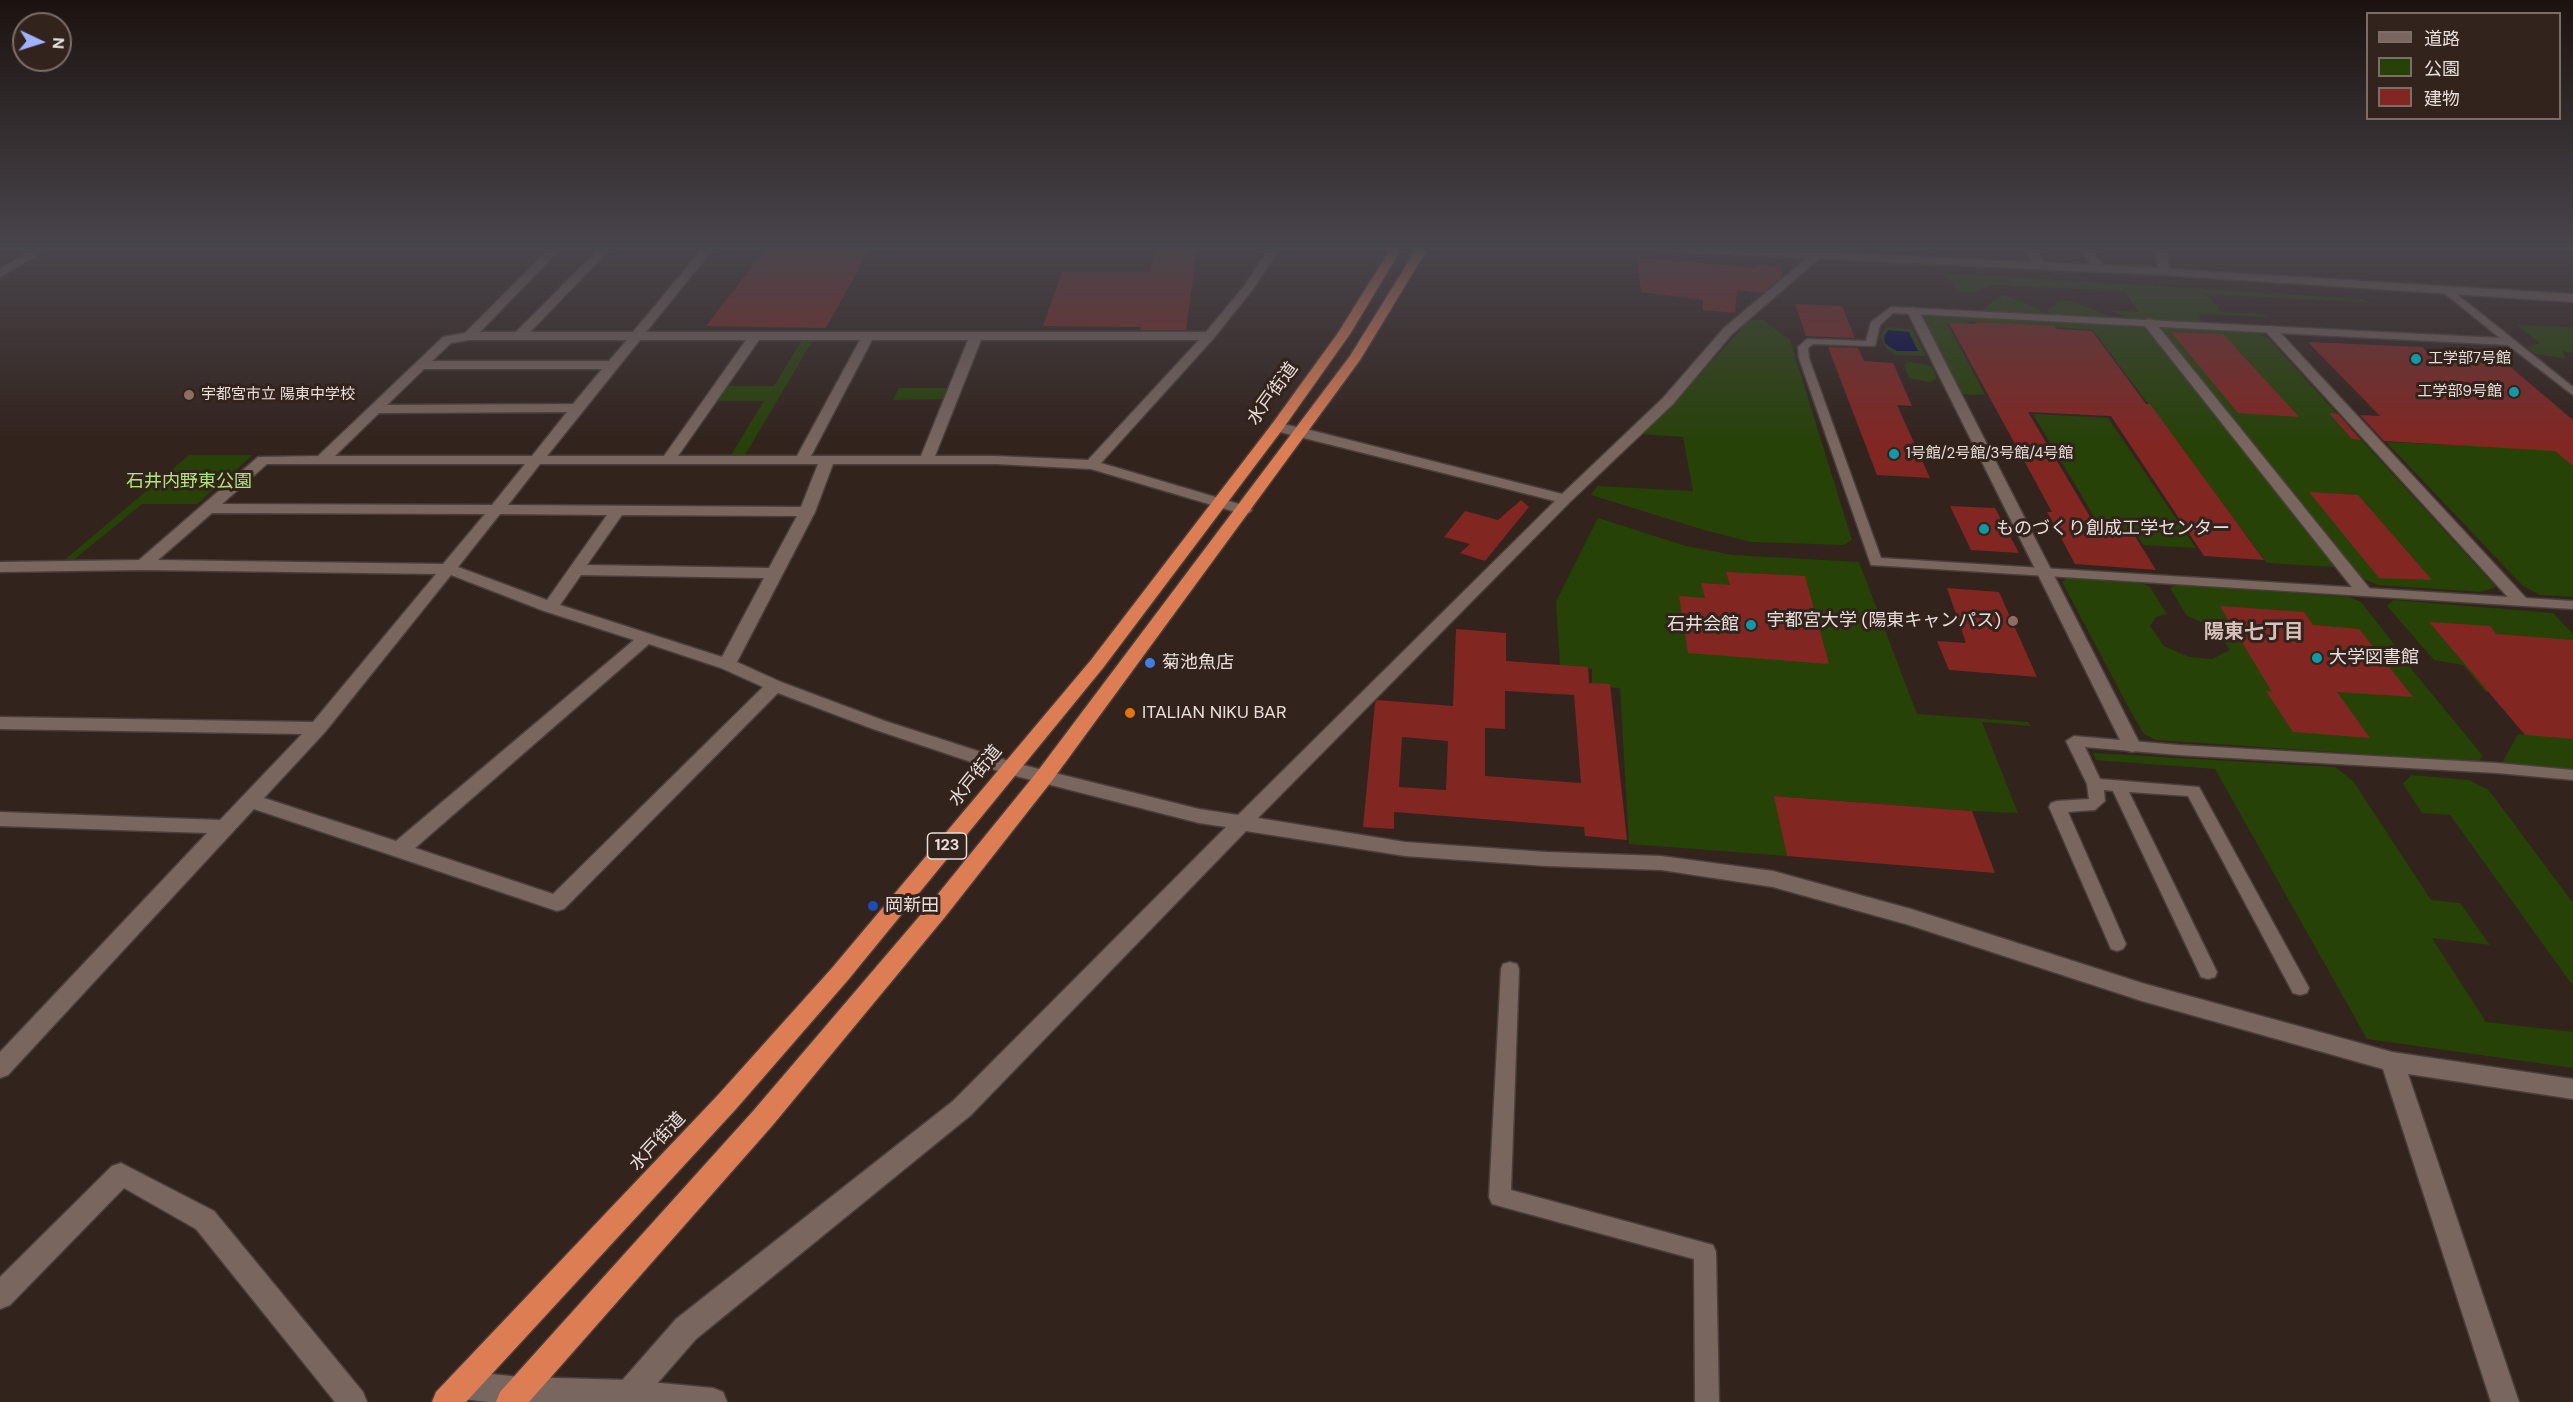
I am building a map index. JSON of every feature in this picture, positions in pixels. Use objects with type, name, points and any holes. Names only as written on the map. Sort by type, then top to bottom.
[{"type":"highway","name":"水戸街道","points":[[454,1393],[734,1094],[840,974],[1097,664],[1277,427],[1357,313]]},
{"type":"highway","name":"123","points":[[515,1397],[763,1118],[937,911],[1044,777],[1244,510],[1302,432],[1384,313]]},
{"type":"street","points":[[469,336],[491,313]]},
{"type":"street","points":[[519,336],[541,313]]},
{"type":"street","points":[[0,1068],[318,728],[655,313]]},
{"type":"street","points":[[1092,465],[1227,313]]},
{"type":"street","points":[[629,1394],[686,1329],[962,1108],[1565,499],[1668,401],[1728,331],[1749,313]]},
{"type":"street","points":[[1914,313],[2046,571],[2132,746]]},
{"type":"street","points":[[2149,323],[2364,592]]},
{"type":"street","points":[[2271,330],[2521,602]]},
{"type":"street","points":[[322,460],[447,340],[469,336],[1209,336]]},
{"type":"street","points":[[669,459],[755,336]]},
{"type":"street","points":[[802,460],[868,336]]},
{"type":"street","points":[[926,460],[976,336]]},
{"type":"street","points":[[421,365],[612,365]]},
{"type":"street","points":[[375,409],[577,408]]},
{"type":"street","points":[[1277,427],[1565,499]]},
{"type":"street","points":[[143,565],[263,460],[996,460],[1092,465],[1244,510]]},
{"type":"street","points":[[727,664],[807,512],[827,460]]},
{"type":"street","points":[[208,508],[807,512]]},
{"type":"street","points":[[550,607],[618,510]]},
{"type":"street","points":[[0,578],[7,567],[143,565],[448,570],[550,607],[727,664],[775,686],[879,725],[1011,768],[1199,816],[1405,849],[1546,859],[1660,863],[1773,879],[1922,920],[2142,992],[2392,1062],[2573,1089]]},
{"type":"street","points":[[577,570],[776,573]]},
{"type":"street","points":[[399,850],[646,638]]},
{"type":"street","points":[[250,800],[557,903],[775,686]]},
{"type":"street","points":[[0,723],[318,728]]},
{"type":"street","points":[[0,819],[225,827]]},
{"type":"street","points":[[2392,1062],[2505,1402]]},
{"type":"street","points":[[0,1296],[121,1174],[205,1220],[352,1402]]},
{"type":"street","points":[[454,1393],[515,1397],[629,1394],[713,1402]]},
{"type":"lane","points":[[1887,313],[1875,324],[1871,344],[1811,341],[1803,346],[1804,358],[1876,562],[2573,605]]},
{"type":"lane","points":[[1961,313],[2510,342]]},
{"type":"lane","points":[[2475,313],[2573,392]]},
{"type":"lane","points":[[2116,944],[2057,807],[2089,807],[2097,801],[2095,784],[2074,741],[2178,750],[2513,769],[2573,775]]},
{"type":"lane","points":[[2095,784],[2193,791],[2300,988]]},
{"type":"lane","points":[[2118,785],[2208,972]]},
{"type":"lane","points":[[1510,969],[1500,1197],[1705,1252],[1707,1402]]},
{"type":"green space","points":[[2103,313],[2112,317],[2050,314]]},
{"type":"green space","points":[[2117,313],[2253,313],[2266,314],[2268,317],[2199,314],[2201,322],[2129,318]]},
{"type":"green space","points":[[1927,315],[2146,328],[2337,567],[2267,563],[2093,330],[1967,321],[1968,324],[1947,323],[1985,395],[1961,394],[1920,317]]},
{"type":"green space","points":[[1749,320],[1763,320],[1790,340],[1852,540],[1844,545],[1751,542],[1591,495],[1597,486],[1693,491],[1683,437],[1641,434],[1667,411]]},
{"type":"green space","points":[[2517,325],[2573,327],[2573,353],[2562,351],[2566,359],[2536,354],[2527,347],[2540,343]]},
{"type":"green space","points":[[1887,327],[1912,329],[1926,356],[1895,355],[1887,349],[1880,336]]},
{"type":"green space","points":[[2161,329],[2254,332],[2267,337],[2496,587],[2481,592],[2378,585],[2362,578]]},
{"type":"green space","points":[[802,340],[813,340],[745,455],[731,455],[764,401],[718,401],[727,386],[774,386]]},
{"type":"green space","points":[[1908,362],[1932,367],[1937,378],[1930,382],[1909,378],[1904,365]]},
{"type":"green space","points":[[899,388],[956,388],[951,399],[893,400]]},
{"type":"green space","points":[[2033,414],[2108,418],[2196,548],[2143,545],[2135,532],[2102,530]]},
{"type":"green space","points":[[2573,440],[2573,597],[2540,595],[2523,586],[2386,442],[2475,446]]},
{"type":"green space","name":"石井内野東公園","points":[[189,455],[253,455],[197,504],[142,504],[71,562],[62,562]]},
{"type":"green space","points":[[1598,518],[1686,546],[1733,555],[1859,562],[1917,714],[2028,722],[2031,726],[1982,722],[2018,813],[1775,796],[1787,856],[1629,844],[1620,688],[1592,686],[1592,669],[1560,666],[1556,602]]},
{"type":"green space","points":[[2067,578],[2141,583],[2150,587],[2167,614],[2156,617],[2150,626],[2164,646],[2189,657],[2212,659],[2230,650],[2214,627],[2187,616],[2170,588],[2177,585],[2349,597],[2361,602],[2394,644],[2395,649],[2483,756],[2478,761],[2468,761],[2156,740],[2144,734],[2131,712],[2062,582]]},
{"type":"green space","points":[[2393,600],[2553,613],[2573,634],[2573,698],[2486,692],[2463,665],[2434,660],[2387,606]]},
{"type":"green space","points":[[2518,734],[2573,739],[2573,770],[2501,765]]},
{"type":"green space","points":[[2093,753],[2335,767],[2353,781],[2431,900],[2460,903],[2490,945],[2432,938],[2486,1022],[2573,1032],[2573,1068],[2367,1039],[2215,769],[2096,760]]},
{"type":"green space","points":[[2411,775],[2469,780],[2487,789],[2494,797],[2573,903],[2573,986],[2450,815],[2422,813],[2403,784]]},
{"type":"shaded area","points":[[1888,330],[1909,332],[1918,351],[1897,351],[1890,347],[1885,343],[1884,337]]},
{"type":"building","points":[[716,313],[834,313],[826,328],[706,326]]},
{"type":"building","points":[[1047,313],[1188,313],[1186,330],[1043,326]]},
{"type":"building","points":[[1798,313],[1845,313],[1855,338],[1806,336]]},
{"type":"building","name":"1号館/2号館/3号館/4号館","points":[[1975,322],[2054,326],[2057,329],[2092,331],[2146,404],[2150,404],[2264,560],[2204,556],[2111,416],[2028,412],[2099,532],[2133,533],[2156,570],[2075,564],[2047,512],[2052,512],[1949,323],[1976,324]]},
{"type":"building","points":[[2171,332],[2223,334],[2299,417],[2238,413]]},
{"type":"building","points":[[2308,342],[2422,347],[2436,360],[2507,364],[2573,420],[2573,466],[2555,451],[2384,441],[2360,415],[2380,416]]},
{"type":"building","points":[[1828,347],[1858,348],[1864,361],[1893,363],[1912,406],[1897,405],[1930,478],[1877,475]]},
{"type":"building","points":[[2329,413],[2338,414],[2361,440],[2352,439]]},
{"type":"building","points":[[2309,492],[2358,495],[2432,580],[2379,578]]},
{"type":"building","points":[[1521,500],[1529,507],[1485,561],[1460,553],[1470,544],[1444,537],[1465,511],[1498,520]]},
{"type":"building","name":"ものづくり創成工学センター","points":[[1950,506],[1995,508],[2019,553],[1971,550]]},
{"type":"building","name":"石井会館","points":[[1726,572],[1805,576],[1829,664],[1688,653],[1679,596],[1705,598],[1701,583],[1730,585]]},
{"type":"building","points":[[1947,588],[1999,592],[2037,677],[1949,670],[1937,641],[1966,643]]},
{"type":"building","name":"大学図書館","points":[[2220,606],[2304,612],[2313,625],[2359,629],[2413,697],[2337,692],[2370,738],[2293,732],[2266,691],[2272,692]]},
{"type":"building","points":[[2429,622],[2490,626],[2496,634],[2573,640],[2573,739],[2525,735]]},
{"type":"building","points":[[1456,629],[1506,633],[1506,661],[1588,667],[1589,683],[1610,684],[1627,840],[1585,836],[1584,827],[1394,812],[1394,829],[1363,827],[1377,700],[1453,706]],"holes":[[[1505,691],[1574,695],[1581,783],[1485,776],[1485,728],[1505,729]],[[1402,737],[1448,741],[1446,790],[1399,787]]]},
{"type":"building","points":[[1774,796],[1972,811],[1995,873],[1787,856]]},
{"type":"place","name":"工学部7号館","points":[[2416,359]]},
{"type":"place","name":"工学部9号館","points":[[2514,392]]},
{"type":"place","name":"宇都宮市立 陽東中学校","points":[[189,395]]},
{"type":"place","name":"1号館/2号館/3号館/4号館","points":[[1894,454]]},
{"type":"place","name":"ものづくり創成工学センター","points":[[1984,529]]},
{"type":"place","name":"宇都宮大学 (陽東キャンパス)","points":[[2013,621]]},
{"type":"place","name":"石井会館","points":[[1751,625]]},
{"type":"place","name":"大学図書館","points":[[2317,658]]},
{"type":"place","name":"菊池魚店","points":[[1150,663]]},
{"type":"place","name":"ITALIAN NIKU BAR","points":[[1130,713]]},
{"type":"place","name":"岡新田","points":[[873,906]]},
{"type":"district","name":"陽東七丁目","points":[[2254,633]]}]
